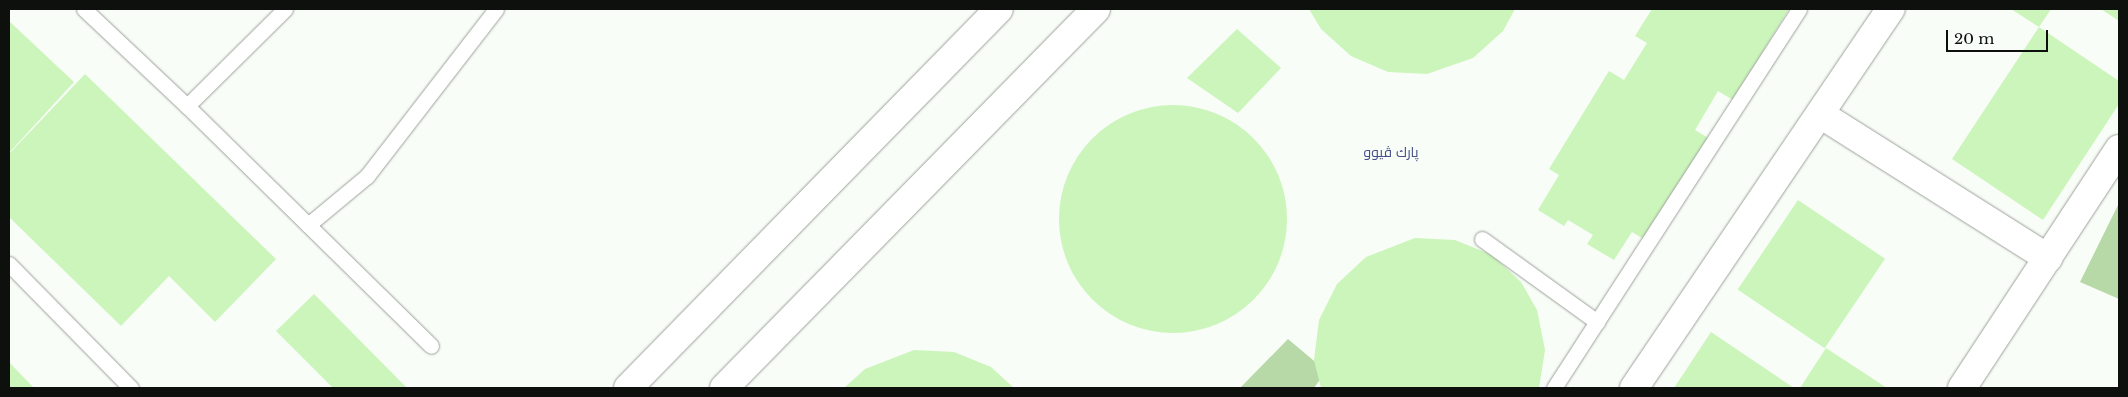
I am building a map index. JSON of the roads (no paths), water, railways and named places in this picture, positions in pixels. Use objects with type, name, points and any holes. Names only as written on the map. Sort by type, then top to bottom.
[{"type":"main road","points":[[628,388],[999,9]]},
{"type":"main road","points":[[724,388],[1096,9]]},
{"type":"main road","points":[[1634,388],[1891,9]]},
{"type":"main road","points":[[1820,114],[2048,258]]},
{"type":"main road","points":[[1962,388],[2119,149]]},
{"type":"lane","points":[[84,9],[187,106],[431,346]]},
{"type":"lane","points":[[187,106],[285,9]]},
{"type":"lane","points":[[308,225],[367,176],[496,9]]},
{"type":"lane","points":[[1554,388],[1798,9]]},
{"type":"lane","points":[[1482,239],[1597,322]]},
{"type":"lane","points":[[9,264],[131,388]]},
{"type":"district","name":"پارك ڤیوو","points":[[1391,152]]}]
